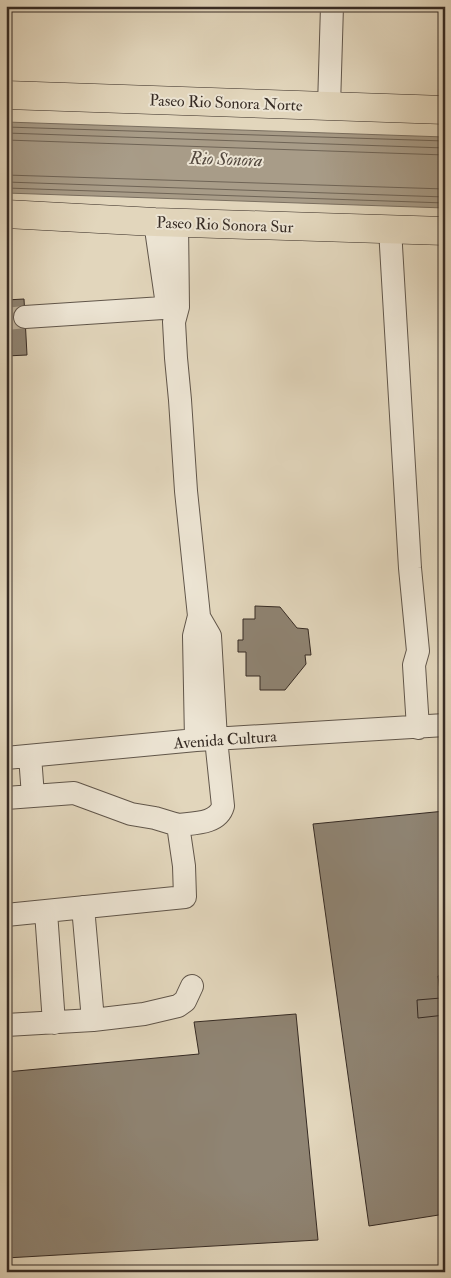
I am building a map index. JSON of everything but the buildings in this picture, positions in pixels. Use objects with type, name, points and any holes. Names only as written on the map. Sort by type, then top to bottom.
[{"type":"main road","name":"Paseo Rio Sonora Norte","points":[[6,95],[445,110]]},
{"type":"main road","name":"Paseo Rio Sonora Sur","points":[[6,214],[166,222],[445,231]]},
{"type":"street","points":[[329,106],[332,6]]},
{"type":"street","points":[[6,798],[74,793],[131,814],[155,818],[178,825],[211,820],[221,812],[223,806],[206,739],[210,636],[199,616],[182,447],[166,222]]},
{"type":"street","points":[[390,229],[413,610],[418,651],[427,664],[432,727]]},
{"type":"street","points":[[25,317],[173,312]]},
{"type":"street","name":"Avenida Cultura","points":[[6,758],[206,739],[432,727]]},
{"type":"street","points":[[30,756],[33,796]]},
{"type":"street","points":[[6,915],[185,897],[184,866],[178,825]]},
{"type":"street","points":[[84,907],[93,1020]]},
{"type":"street","points":[[46,912],[54,1023]]},
{"type":"street","points":[[6,1025],[93,1020],[144,1014],[178,1006],[185,1001],[192,986]]},
{"type":"water","name":"Rio Sonora","points":[[6,122],[445,137],[445,208],[6,193]]},
{"type":"tunnel","points":[[6,319],[25,317]]}]
